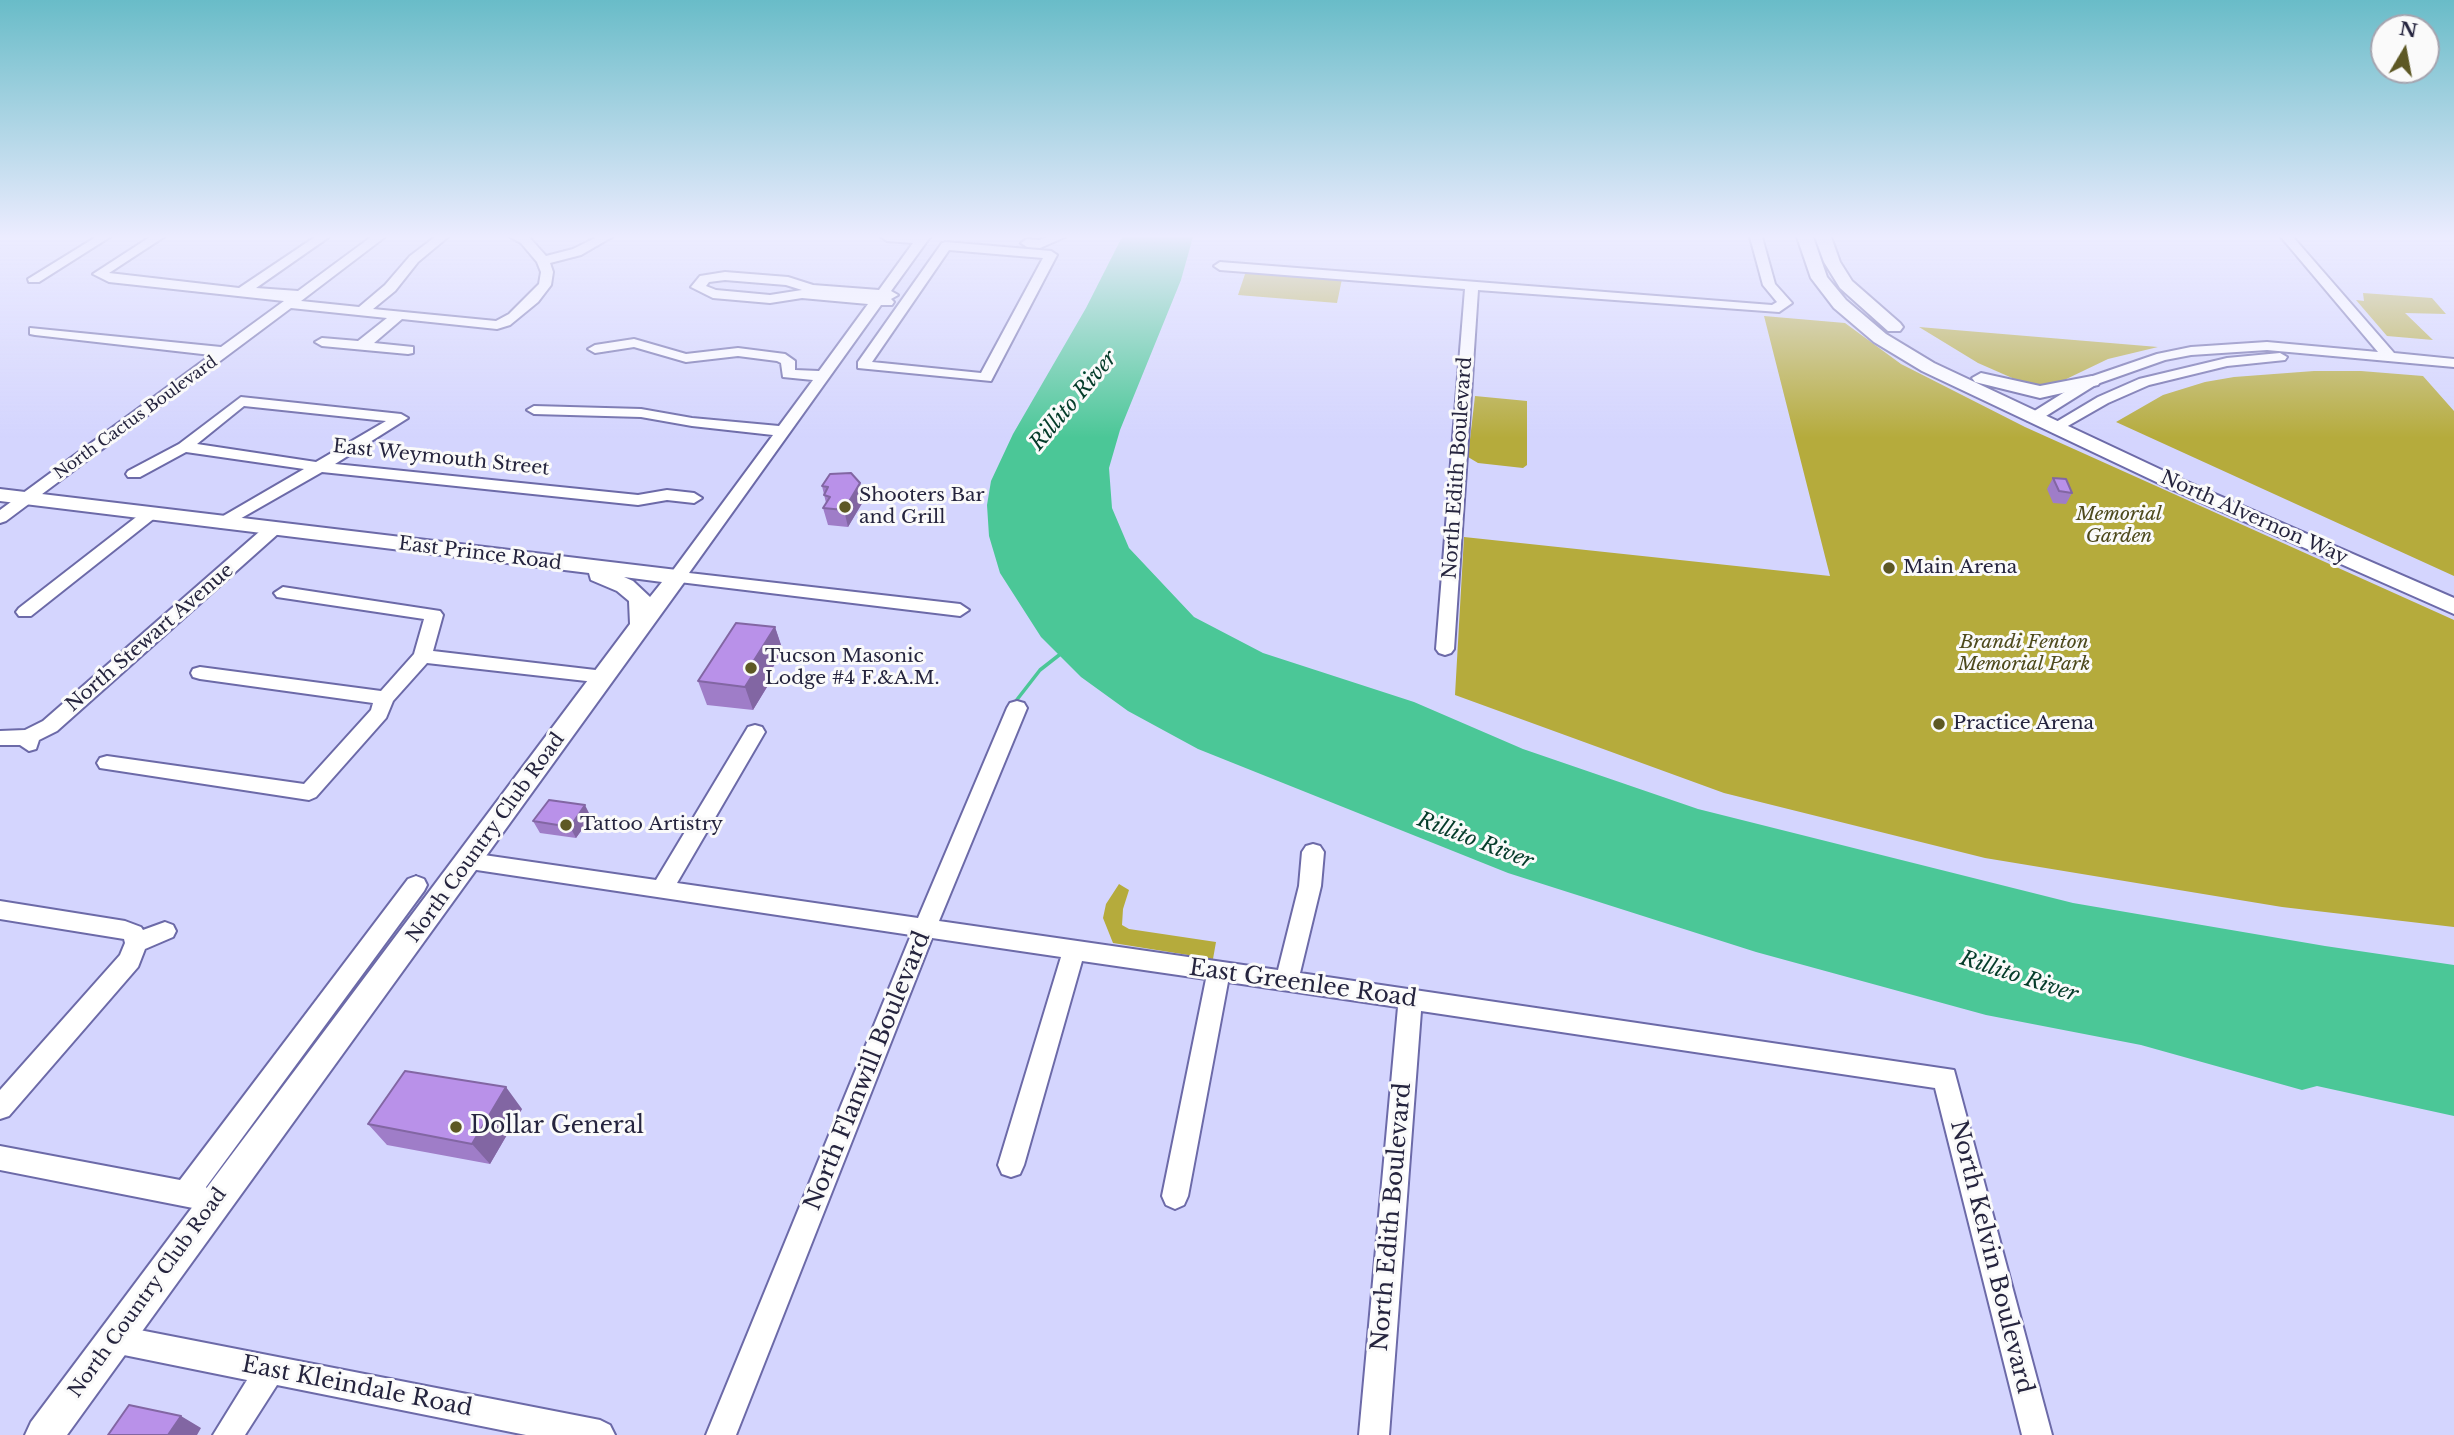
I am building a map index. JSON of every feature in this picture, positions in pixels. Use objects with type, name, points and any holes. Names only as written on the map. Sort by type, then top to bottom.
[{"type":"main road","points":[[1843,304],[1865,326],[1927,367],[2051,418]]},
{"type":"main road","points":[[1866,304],[1929,351],[2051,418]]},
{"type":"main road","points":[[1981,378],[2040,391],[2058,390],[2092,381]]},
{"type":"main road","name":"North Alvernon Way","points":[[2051,418],[2454,593]]},
{"type":"main road","name":"North Alvernon Way","points":[[2051,418],[2454,607]]},
{"type":"main road","name":"East Prince Road","points":[[1,511],[27,498],[677,578]]},
{"type":"main road","points":[[576,566],[625,586],[640,598],[642,626]]},
{"type":"main road","name":"North Country Club Road","points":[[44,1435],[470,862],[677,578]]},
{"type":"street","name":"North Cactus Boulevard","points":[[27,498],[288,304]]},
{"type":"street","points":[[315,304],[361,312],[497,324],[514,317],[527,304]]},
{"type":"street","points":[[361,312],[371,304]]},
{"type":"street","name":"North Country Club Road","points":[[677,578],[876,304]]},
{"type":"street","points":[[904,304],[863,365],[986,378],[1025,304]]},
{"type":"street","name":"North Edith Boulevard","points":[[1445,649],[1471,304]]},
{"type":"street","points":[[1686,304],[1762,310],[1774,309],[1783,304]]},
{"type":"street","points":[[2344,304],[2389,356]]},
{"type":"street","points":[[361,346],[398,316]]},
{"type":"street","points":[[35,331],[226,352]]},
{"type":"street","points":[[322,342],[408,350]]},
{"type":"street","points":[[595,349],[647,345],[673,356],[686,358],[738,352],[789,361],[788,374],[823,376]]},
{"type":"street","points":[[2051,418],[2092,381],[2162,356],[2191,351],[2267,346],[2454,363]]},
{"type":"street","points":[[2051,418],[2144,382],[2185,370],[2227,362],[2331,352]]},
{"type":"street","points":[[134,474],[184,447],[241,401],[401,418],[224,523]]},
{"type":"street","points":[[534,410],[641,413],[692,422],[783,432]]},
{"type":"street","name":"East Weymouth Street","points":[[184,447],[319,467],[638,500],[667,495],[694,498]]},
{"type":"street","points":[[25,612],[150,514]]},
{"type":"street","name":"North Stewart Avenue","points":[[0,738],[30,740],[50,726],[273,529]]},
{"type":"street","name":"East Prince Road","points":[[677,578],[960,610]]},
{"type":"street","points":[[107,763],[309,792],[379,713],[385,698],[423,656],[434,615],[283,593]]},
{"type":"street","points":[[423,656],[604,677]]},
{"type":"street","points":[[200,673],[385,698]]},
{"type":"street","name":"North Flanwill Boulevard","points":[[722,1435],[925,928],[1017,708]]},
{"type":"street","points":[[661,890],[755,732]]},
{"type":"street","points":[[1287,981],[1310,886],[1312,852]]},
{"type":"street","name":"East Greenlee Road","points":[[470,862],[1945,1078]]},
{"type":"street","name":"North Country Club Road","points":[[186,1193],[416,885]]},
{"type":"street","points":[[0,910],[125,930],[133,933],[136,943],[136,950],[130,960],[0,1108]]},
{"type":"street","points":[[136,943],[165,931]]},
{"type":"street","points":[[1011,1165],[1073,950]]},
{"type":"street","points":[[1175,1196],[1219,971]]},
{"type":"street","name":"North Edith Boulevard","points":[[1374,1435],[1410,999]]},
{"type":"street","name":"North Kelvin Boulevard","points":[[1945,1078],[2037,1435]]},
{"type":"street","points":[[0,1158],[217,1199]]},
{"type":"street","name":"East Kleindale Road","points":[[114,1339],[558,1431],[600,1435]]},
{"type":"street","points":[[228,1435],[270,1370]]},
{"type":"green space","points":[[2359,304],[2437,304],[2446,314],[2405,313],[2433,340],[2387,336]]},
{"type":"green space","name":"Brandi Fenton Memorial Park","points":[[1764,316],[1845,323],[1901,364],[2025,427],[2454,620],[2454,927],[2282,907],[1985,858],[1724,793],[1455,695],[1464,537],[1830,576]]},
{"type":"green space","points":[[1919,327],[2158,347],[2108,359],[2058,383],[2042,385],[2019,381],[1978,363]]},
{"type":"green space","points":[[2314,371],[2361,371],[2423,376],[2454,411],[2454,576],[2116,422],[2163,395],[2205,382]]},
{"type":"green space","points":[[1475,396],[1527,401],[1527,465],[1523,468],[1478,463],[1468,457]]},
{"type":"green space","points":[[1119,884],[1129,890],[1123,909],[1122,925],[1129,929],[1216,942],[1213,959],[1113,943],[1103,918],[1106,904]]},
{"type":"water","name":"Rillito River","points":[[1088,304],[1171,304],[1120,430],[1109,468],[1112,508],[1129,548],[1194,617],[1263,653],[1414,702],[1523,749],[1698,809],[2073,903],[2454,965],[2454,1116],[2317,1086],[2302,1090],[2141,1045],[1986,1015],[1756,952],[1508,873],[1198,749],[1128,711],[1081,677],[1041,637],[1000,573],[989,536],[987,505],[991,481],[1013,434]]},
{"type":"building","points":[[851,473],[860,483],[844,510],[823,508],[830,497],[824,495],[828,487],[822,486],[830,474]]},
{"type":"building","points":[[2053,478],[2066,479],[2072,493],[2059,491]]},
{"type":"building","points":[[736,623],[775,627],[753,662],[760,663],[745,687],[698,681]]},
{"type":"building","points":[[549,800],[585,805],[570,827],[533,821]]},
{"type":"building","points":[[405,1071],[506,1087],[472,1144],[368,1124]]},
{"type":"building","points":[[129,1405],[181,1416],[168,1435],[108,1435]]},
{"type":"waterway","points":[[1012,706],[1040,670],[1063,652]]},
{"type":"place","name":"Shooters Bar and Grill","points":[[845,507]]},
{"type":"place","name":"Main Arena","points":[[1889,568]]},
{"type":"place","name":"Tucson Masonic Lodge #4 F.&A.M.","points":[[751,668]]},
{"type":"place","name":"Practice Arena","points":[[1939,724]]},
{"type":"place","name":"Tattoo Artistry","points":[[566,825]]},
{"type":"place","name":"Dollar General","points":[[456,1127]]},
{"type":"park label","name":"Memorial Garden","points":[[2119,526]]}]
